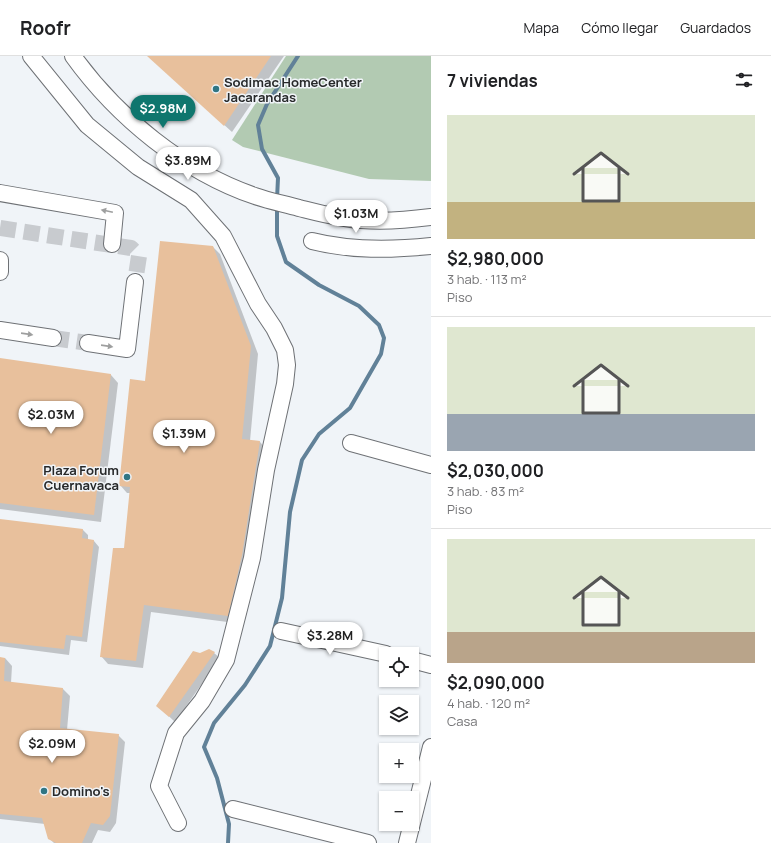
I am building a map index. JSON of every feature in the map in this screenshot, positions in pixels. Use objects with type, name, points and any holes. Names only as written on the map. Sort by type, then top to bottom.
[{"type":"street","points":[[31,56],[87,125],[138,167],[191,200],[223,236],[258,304],[274,328],[285,350],[287,365],[285,384],[266,470],[252,558],[226,660],[202,701],[176,733],[159,786],[178,823]]},
{"type":"street","points":[[73,56],[86,74],[153,139],[185,163],[224,183],[255,196],[284,204],[361,220],[400,220],[431,217]]},
{"type":"street","points":[[0,193],[115,213],[112,244]]},
{"type":"street","points":[[312,241],[334,247],[391,250],[431,246]]},
{"type":"street","points":[[88,343],[127,349],[136,282]]},
{"type":"street","points":[[0,330],[53,338]]},
{"type":"street","points":[[351,443],[431,465]]},
{"type":"street","points":[[281,631],[379,652]]},
{"type":"street","points":[[419,662],[431,665]]},
{"type":"street","points":[[407,843],[431,746]]},
{"type":"street","points":[[232,809],[368,843]]},
{"type":"green space","points":[[286,56],[431,56],[431,181],[369,179],[243,147],[232,140]]},
{"type":"building","name":"Sodimac HomeCenter Jacarandas","points":[[147,56],[271,56],[224,126]]},
{"type":"building","points":[[160,241],[213,246],[251,346],[242,439],[260,441],[242,555],[228,616],[144,605],[136,661],[100,657],[113,548],[124,548],[130,487],[119,486],[130,379],[145,381]]},
{"type":"building","points":[[0,358],[111,374],[94,515],[0,503]]},
{"type":"building","points":[[0,519],[83,529],[82,538],[94,540],[82,637],[66,635],[64,649],[0,642]]},
{"type":"building","points":[[209,649],[215,652],[169,717],[156,706],[193,651],[200,653]]},
{"type":"building","points":[[0,657],[5,658],[4,681],[63,688],[60,728],[119,734],[110,816],[103,825],[91,823],[82,843],[56,843],[48,839],[42,818],[0,814]]},
{"type":"waterway","points":[[277,199],[278,178],[262,149],[258,125],[267,104],[298,56]]},
{"type":"waterway","points":[[228,843],[229,824],[217,778],[204,747],[214,723],[245,685],[270,646],[282,598],[290,512],[302,460],[319,434],[350,408],[381,354],[384,338],[379,325],[359,306],[319,285],[286,262],[277,236],[277,206]]},
{"type":"tunnel","points":[[0,228],[131,248],[139,256],[135,282]]},
{"type":"tunnel","points":[[53,338],[88,343]]},
{"type":"place","name":"Sodimac HomeCenter Jacarandas","points":[[216,89]]},
{"type":"place","name":"Plaza Forum Cuernavaca","points":[[127,477]]},
{"type":"place","name":"Domino's","points":[[44,791]]}]
